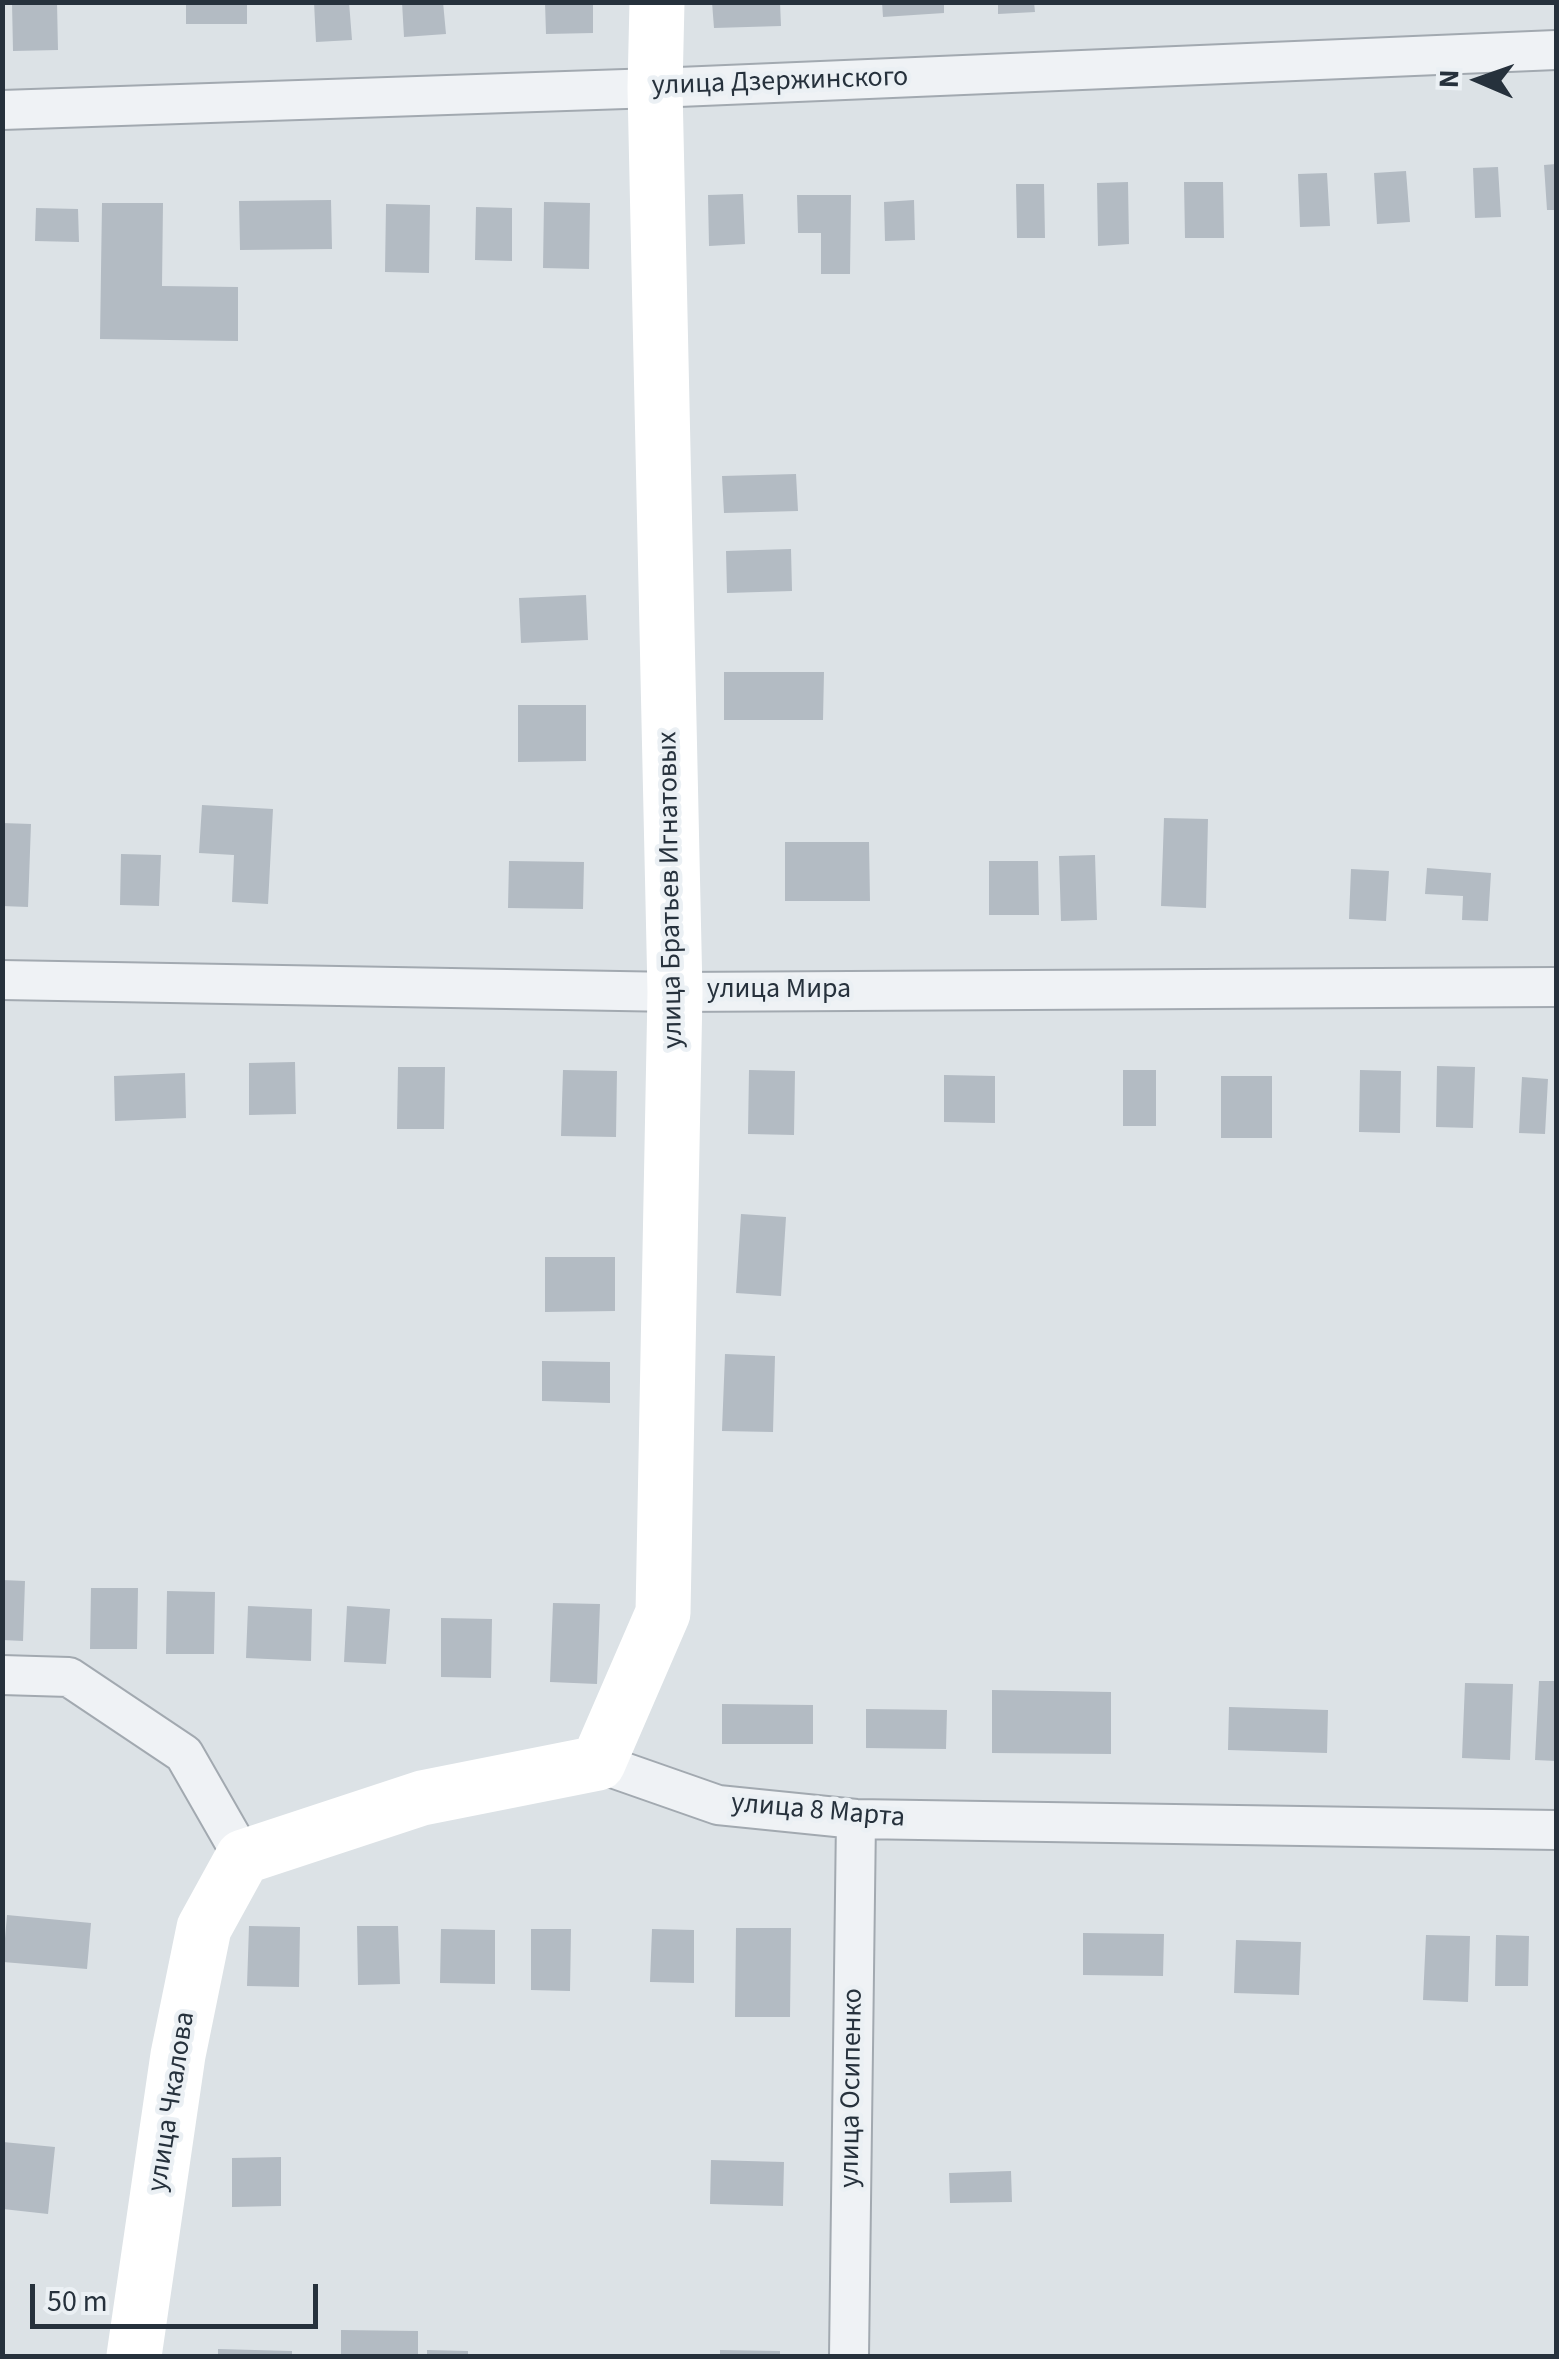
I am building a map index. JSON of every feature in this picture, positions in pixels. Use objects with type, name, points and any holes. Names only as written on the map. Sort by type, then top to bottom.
[{"type":"street","name":"улица Братьев Игнатовых","points":[[598,1764],[664,1613],[676,992],[655,88],[657,2]]},
{"type":"street","name":"улица Дзержинского","points":[[2,110],[655,88],[1556,50]]},
{"type":"street","name":"улица Мира","points":[[2,980],[676,992],[1556,988]]},
{"type":"street","points":[[2,1675],[69,1677],[184,1754],[243,1857]]},
{"type":"street","name":"улица 8 Марта","points":[[243,1857],[422,1798],[598,1764],[718,1805],[856,1819],[1556,1830]]},
{"type":"street","name":"улица Осипенко","points":[[850,2356],[856,1819]]},
{"type":"street","name":"улица Чкалова","points":[[134,2356],[178,2055],[204,1928],[243,1857]]},
{"type":"building","points":[[12,2],[57,2],[58,50],[13,51]]},
{"type":"building","points":[[186,2],[247,2],[247,24],[186,24]]},
{"type":"building","points":[[314,2],[349,2],[352,40],[316,42]]},
{"type":"building","points":[[402,2],[443,2],[446,34],[404,37]]},
{"type":"building","points":[[545,2],[593,2],[593,33],[546,34]]},
{"type":"building","points":[[712,2],[780,2],[781,26],[714,28]]},
{"type":"building","points":[[882,2],[944,2],[944,13],[883,17]]},
{"type":"building","points":[[998,2],[1034,2],[1035,12],[998,14]]},
{"type":"building","points":[[1556,164],[1556,210],[1547,210],[1544,165]]},
{"type":"building","points":[[1498,167],[1501,217],[1475,218],[1473,168]]},
{"type":"building","points":[[1406,171],[1410,222],[1377,224],[1374,173]]},
{"type":"building","points":[[1327,173],[1330,226],[1300,227],[1298,174]]},
{"type":"building","points":[[1128,182],[1129,244],[1098,246],[1097,183]]},
{"type":"building","points":[[1184,182],[1223,182],[1224,238],[1185,238]]},
{"type":"building","points":[[1016,184],[1044,184],[1045,238],[1017,238]]},
{"type":"building","points":[[743,194],[745,244],[709,246],[708,195]]},
{"type":"building","points":[[797,195],[851,195],[850,274],[821,274],[821,233],[798,233]]},
{"type":"building","points":[[331,200],[332,249],[240,250],[239,201]]},
{"type":"building","points":[[914,200],[915,240],[885,241],[884,202]]},
{"type":"building","points":[[544,202],[590,203],[589,269],[543,268]]},
{"type":"building","points":[[102,203],[163,203],[162,286],[238,287],[238,341],[100,339]]},
{"type":"building","points":[[386,204],[430,205],[429,273],[385,272]]},
{"type":"building","points":[[476,207],[512,208],[512,261],[475,260]]},
{"type":"building","points":[[36,208],[78,209],[79,242],[35,241]]},
{"type":"building","points":[[796,474],[798,511],[724,513],[722,476]]},
{"type":"building","points":[[791,549],[792,591],[727,593],[726,551]]},
{"type":"building","points":[[586,595],[588,640],[521,643],[519,598]]},
{"type":"building","points":[[724,672],[824,672],[823,720],[724,720]]},
{"type":"building","points":[[518,705],[586,705],[586,761],[518,762]]},
{"type":"building","points":[[202,805],[273,809],[268,904],[232,902],[234,855],[199,853]]},
{"type":"building","points":[[1164,818],[1208,819],[1206,908],[1161,906]]},
{"type":"building","points":[[2,823],[31,824],[28,907],[2,906]]},
{"type":"building","points":[[785,842],[869,842],[870,901],[785,901]]},
{"type":"building","points":[[121,854],[161,855],[159,906],[120,905]]},
{"type":"building","points":[[1095,855],[1097,920],[1061,921],[1059,856]]},
{"type":"building","points":[[509,861],[584,862],[583,909],[508,908]]},
{"type":"building","points":[[989,861],[1038,861],[1039,915],[989,915]]},
{"type":"building","points":[[1427,868],[1491,873],[1488,921],[1462,920],[1463,896],[1425,894]]},
{"type":"building","points":[[1351,869],[1389,871],[1386,921],[1349,919]]},
{"type":"building","points":[[295,1062],[296,1114],[249,1115],[249,1063]]},
{"type":"building","points":[[1437,1066],[1475,1067],[1473,1128],[1436,1127]]},
{"type":"building","points":[[398,1067],[445,1067],[444,1129],[397,1129]]},
{"type":"building","points":[[563,1070],[617,1071],[616,1137],[561,1136]]},
{"type":"building","points":[[749,1070],[795,1071],[794,1135],[748,1134]]},
{"type":"building","points":[[1123,1070],[1156,1070],[1156,1126],[1123,1126]]},
{"type":"building","points":[[1360,1070],[1401,1071],[1400,1133],[1359,1132]]},
{"type":"building","points":[[185,1073],[186,1118],[115,1121],[114,1076]]},
{"type":"building","points":[[944,1075],[995,1076],[995,1123],[944,1122]]},
{"type":"building","points":[[1221,1076],[1272,1076],[1272,1138],[1221,1138]]},
{"type":"building","points":[[1522,1077],[1548,1079],[1545,1134],[1519,1133]]},
{"type":"building","points":[[741,1214],[786,1217],[781,1296],[736,1293]]},
{"type":"building","points":[[545,1257],[615,1257],[615,1311],[545,1312]]},
{"type":"building","points":[[725,1354],[775,1356],[773,1432],[722,1431]]},
{"type":"building","points":[[542,1361],[610,1362],[610,1403],[542,1401]]},
{"type":"building","points":[[2,1580],[25,1581],[23,1641],[2,1640]]},
{"type":"building","points":[[91,1588],[138,1588],[137,1649],[90,1649]]},
{"type":"building","points":[[167,1591],[215,1592],[214,1654],[166,1654]]},
{"type":"building","points":[[553,1603],[600,1604],[597,1684],[550,1682]]},
{"type":"building","points":[[248,1606],[312,1609],[311,1661],[246,1658]]},
{"type":"building","points":[[347,1606],[390,1609],[386,1664],[344,1662]]},
{"type":"building","points":[[441,1618],[492,1619],[491,1678],[441,1677]]},
{"type":"building","points":[[1539,1681],[1556,1681],[1556,1761],[1535,1760]]},
{"type":"building","points":[[1465,1683],[1513,1684],[1510,1760],[1462,1758]]},
{"type":"building","points":[[992,1690],[1111,1692],[1111,1754],[992,1753]]},
{"type":"building","points":[[722,1704],[813,1705],[813,1744],[722,1744]]},
{"type":"building","points":[[1229,1707],[1328,1710],[1327,1753],[1228,1750]]},
{"type":"building","points":[[866,1709],[947,1710],[946,1749],[866,1748]]},
{"type":"building","points":[[7,1915],[91,1923],[87,1969],[3,1962]]},
{"type":"building","points":[[249,1926],[300,1927],[299,1987],[247,1986]]},
{"type":"building","points":[[357,1926],[398,1926],[400,1984],[358,1985]]},
{"type":"building","points":[[736,1928],[791,1928],[790,2017],[735,2017]]},
{"type":"building","points":[[441,1929],[495,1930],[495,1984],[440,1983]]},
{"type":"building","points":[[531,1929],[571,1929],[570,1991],[531,1990]]},
{"type":"building","points":[[652,1929],[694,1930],[694,1983],[650,1982]]},
{"type":"building","points":[[1083,1933],[1164,1934],[1163,1976],[1083,1975]]},
{"type":"building","points":[[1426,1935],[1470,1936],[1468,2002],[1423,2000]]},
{"type":"building","points":[[1496,1935],[1529,1936],[1528,1986],[1495,1986]]},
{"type":"building","points":[[1236,1940],[1301,1942],[1299,1995],[1234,1993]]},
{"type":"building","points":[[3,2142],[55,2147],[48,2214],[3,2209]]},
{"type":"building","points":[[281,2157],[281,2206],[232,2207],[232,2158]]},
{"type":"building","points":[[711,2160],[784,2162],[783,2206],[710,2204]]},
{"type":"building","points":[[1011,2171],[1012,2202],[950,2203],[949,2173]]},
{"type":"building","points":[[341,2330],[418,2331],[418,2356],[341,2356]]},
{"type":"building","points":[[218,2349],[292,2351],[292,2356],[218,2356]]},
{"type":"building","points":[[427,2350],[468,2351],[468,2356],[427,2356]]},
{"type":"building","points":[[720,2350],[780,2351],[780,2356],[720,2356]]}]
